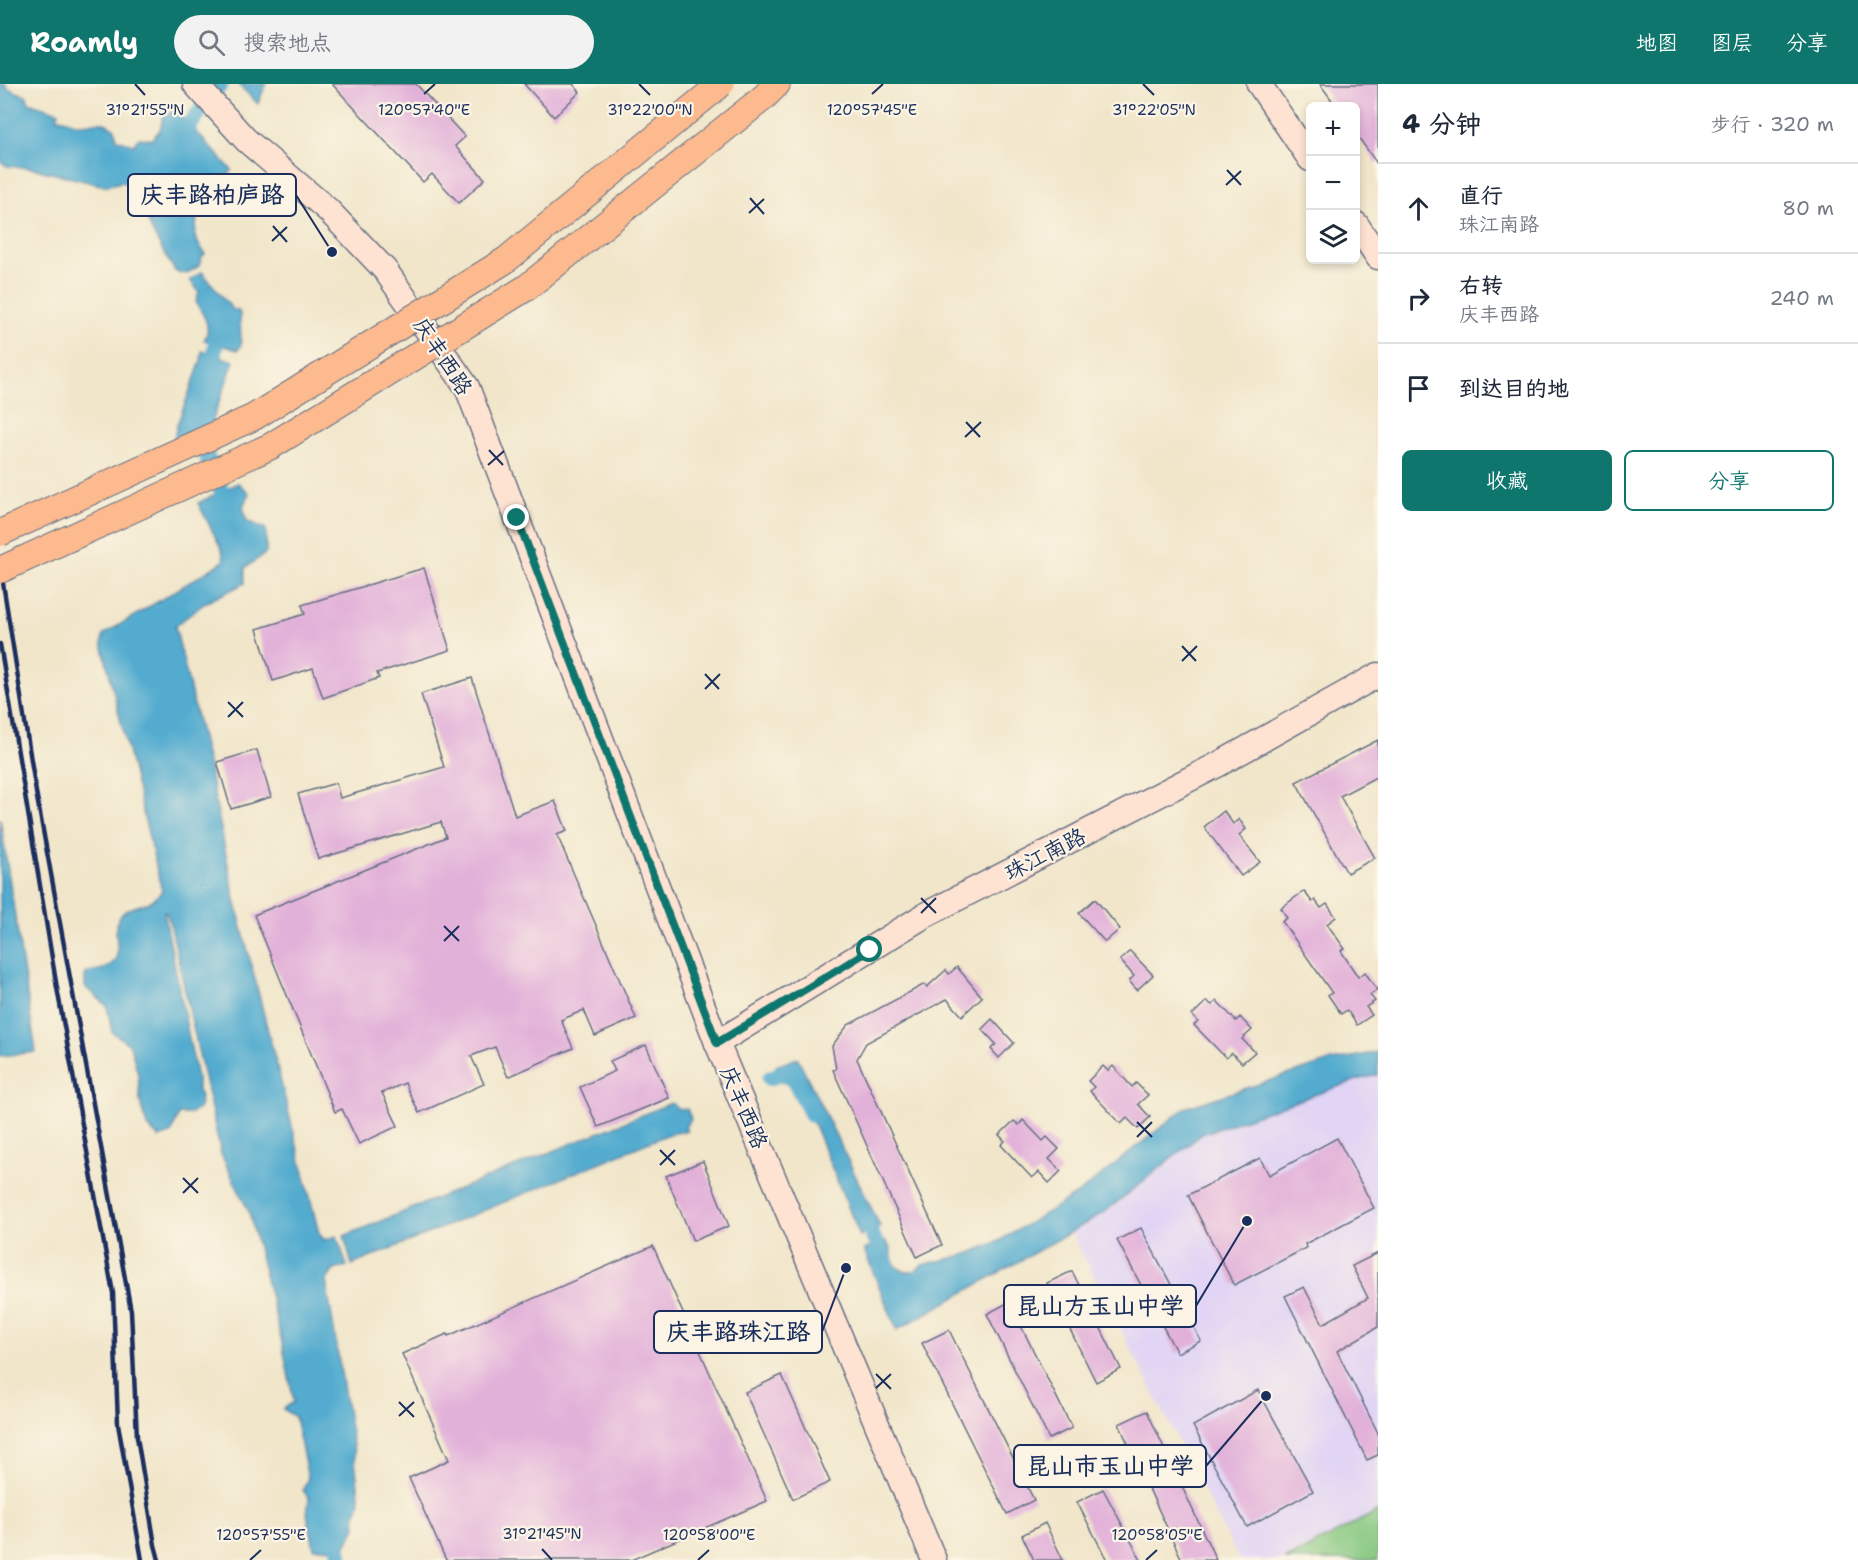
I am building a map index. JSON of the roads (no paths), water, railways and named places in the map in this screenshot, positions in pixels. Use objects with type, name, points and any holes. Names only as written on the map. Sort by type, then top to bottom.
[{"type":"main road","points":[[0,533],[254,417],[506,260],[721,84]]},
{"type":"main road","points":[[0,570],[271,446],[526,288],[770,91]]},
{"type":"street","name":"庆丰西路","points":[[195,84],[246,140],[328,210],[386,270],[466,387],[717,1043],[934,1560]]},
{"type":"street","points":[[1259,84],[1309,156]]},
{"type":"street","points":[[1360,230],[1378,257]]},
{"type":"street","name":"珠江南路","points":[[717,1043],[927,914],[1219,765],[1378,675]]},
{"type":"water","points":[[0,84],[6,84],[7,88],[27,96],[28,102],[59,112],[57,118],[79,124],[105,123],[115,129],[117,139],[134,145],[139,138],[152,139],[160,130],[163,117],[170,114],[172,105],[232,170],[229,175],[222,176],[197,217],[195,238],[205,254],[199,266],[186,274],[175,271],[148,223],[141,193],[132,184],[121,182],[105,186],[31,168],[7,166],[0,161]]},
{"type":"water","points":[[238,84],[266,84],[258,104]]},
{"type":"water","points":[[202,272],[233,310],[238,310],[240,314],[241,344],[238,350],[204,340],[207,325],[196,302],[199,292],[190,280]]},
{"type":"water","points":[[202,351],[234,361],[213,419],[214,426],[173,444],[177,425],[201,361]]},
{"type":"water","points":[[238,483],[249,493],[243,507],[247,521],[266,529],[266,553],[245,568],[245,583],[205,603],[175,626],[208,763],[235,900],[319,1233],[324,1240],[337,1236],[347,1266],[334,1270],[326,1281],[360,1503],[355,1515],[356,1527],[344,1549],[314,1548],[307,1514],[309,1499],[303,1490],[308,1478],[295,1417],[283,1409],[294,1402],[281,1338],[249,1212],[221,1154],[166,912],[164,912],[197,1078],[197,1089],[201,1096],[199,1109],[189,1114],[179,1114],[171,1134],[159,1138],[147,1126],[140,1101],[138,1074],[130,1045],[112,1032],[107,1006],[85,987],[85,973],[105,968],[114,962],[117,956],[116,926],[118,919],[128,910],[151,901],[162,891],[102,644],[103,635],[224,560],[222,550],[198,503]]},
{"type":"water","points":[[0,818],[36,1052],[0,1056]]},
{"type":"water","points":[[1378,1052],[1378,1075],[1360,1079],[1202,1134],[1106,1211],[897,1330],[864,1250],[886,1241],[893,1261],[898,1268],[906,1272],[915,1271],[922,1265],[968,1254],[999,1241],[1079,1193],[1185,1108],[1327,1062]]},
{"type":"water","points":[[798,1058],[880,1226],[860,1236],[798,1086],[781,1082],[776,1066]]},
{"type":"water","points":[[671,1103],[679,1109],[687,1109],[691,1119],[685,1127],[687,1131],[669,1134],[352,1265],[344,1236]]},
{"type":"waterway","points":[[176,143],[221,84]]},
{"type":"waterway","points":[[209,377],[220,323]]},
{"type":"waterway","points":[[197,433],[230,511]]},
{"type":"waterway","points":[[770,1078],[789,1070],[812,1115]]},
{"type":"waterway","points":[[860,1211],[887,1265]]},
{"type":"waterway","points":[[335,1529],[341,1560]]},
{"type":"railway","points":[[0,564],[36,792],[131,1311],[137,1437],[159,1560]]},
{"type":"railway","points":[[0,644],[57,988],[113,1293],[118,1424],[142,1560]]},
{"type":"place","name":"庆丰路柏庐路","points":[[332,252]]},
{"type":"place","name":"昆山方玉山中学","points":[[1247,1221]]},
{"type":"place","name":"庆丰路珠江路","points":[[846,1268]]},
{"type":"place","name":"昆山市玉山中学","points":[[1266,1396]]}]
